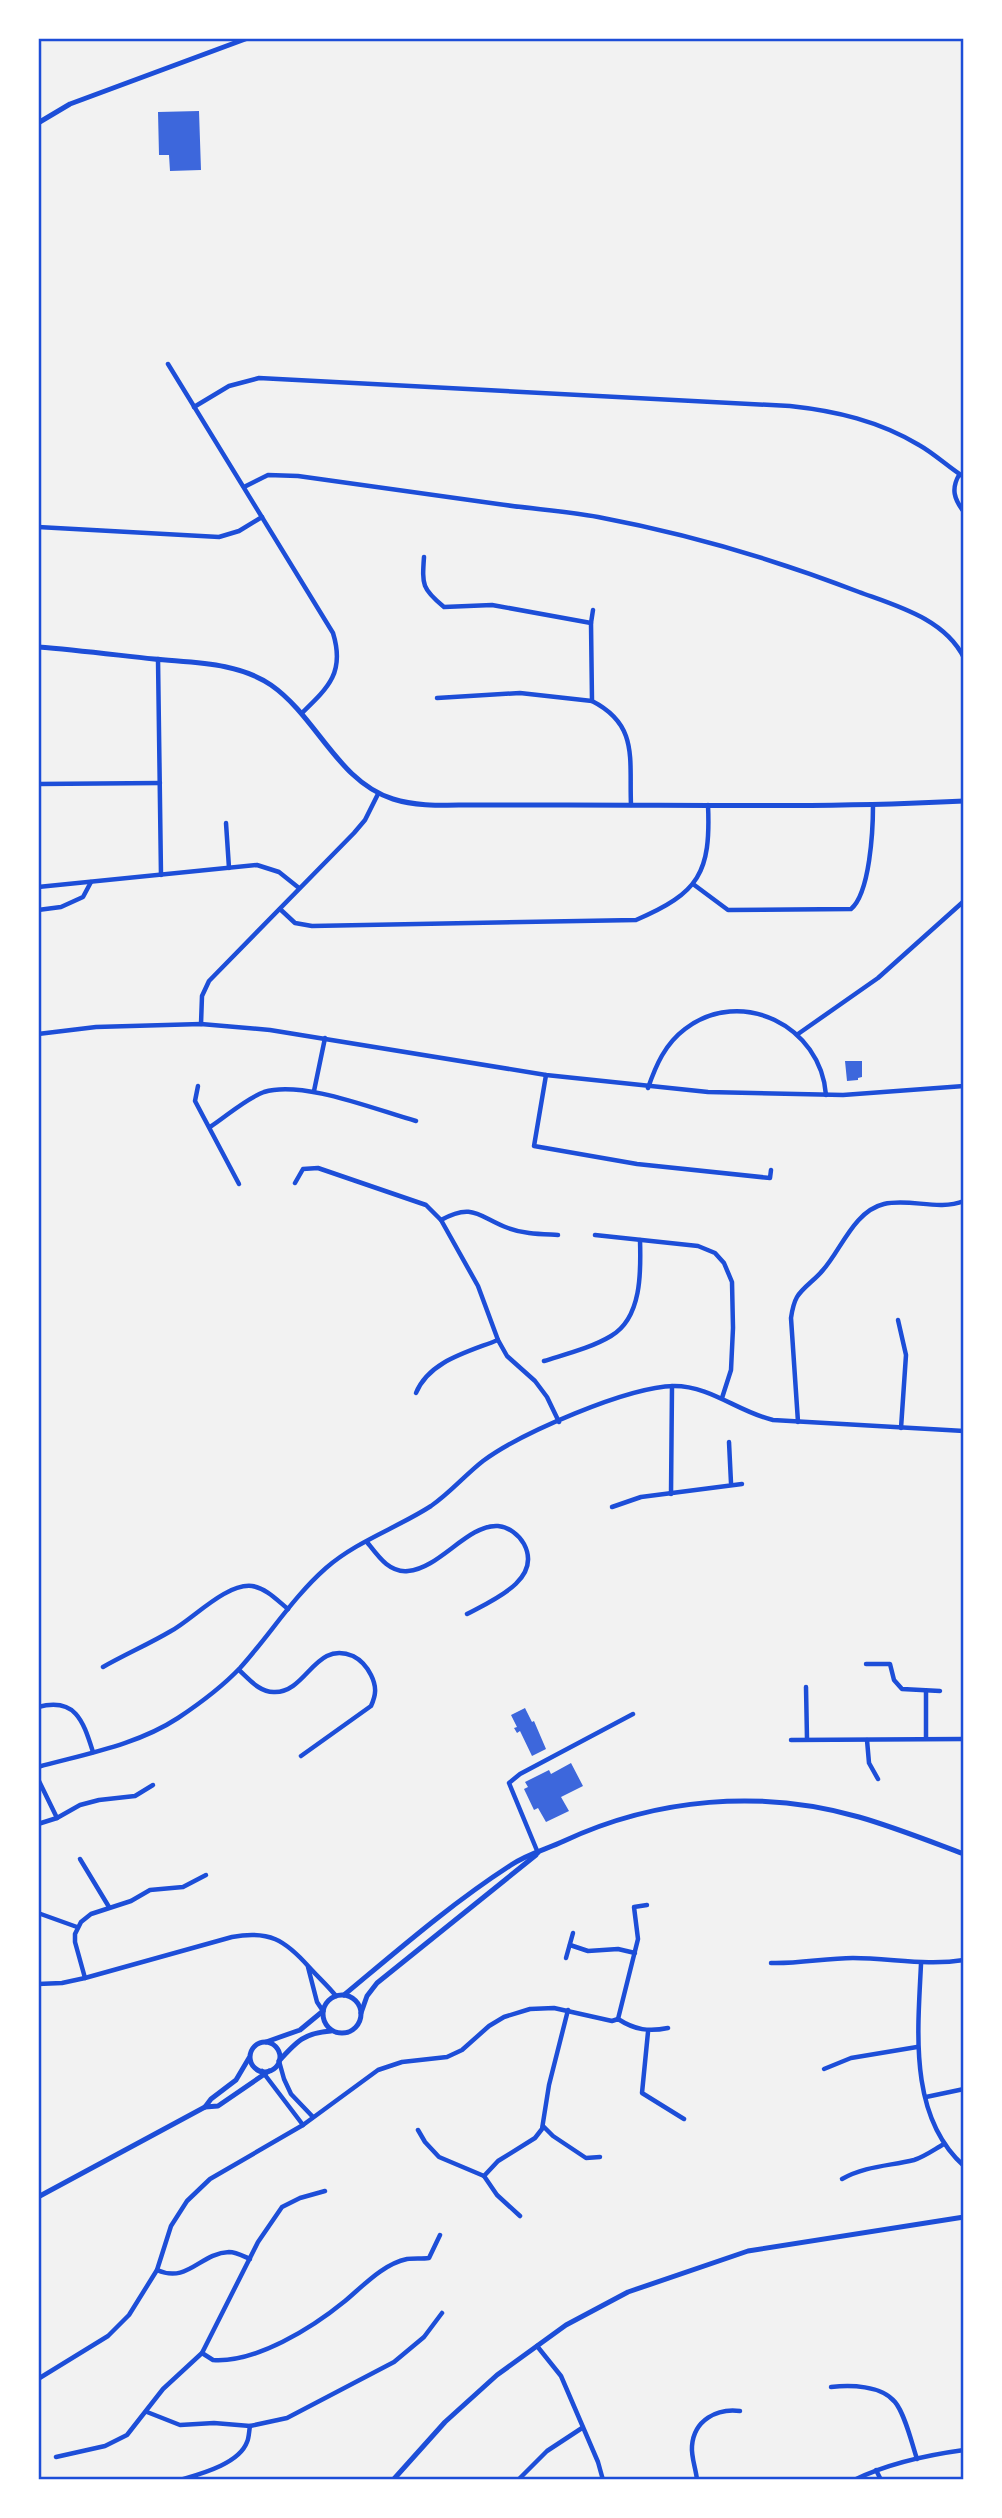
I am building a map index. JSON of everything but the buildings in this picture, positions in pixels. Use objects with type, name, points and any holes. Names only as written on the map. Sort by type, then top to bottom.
[{"type":"street","points":[[38,123],[70,104],[248,38]]},
{"type":"street","points":[[168,364],[328,626],[338,649],[338,661],[331,681],[325,691],[302,713]]},
{"type":"street","points":[[194,407],[220,390],[257,378],[790,406],[849,415],[876,424],[920,445],[961,475],[954,484],[955,499],[964,512]]},
{"type":"street","points":[[244,487],[268,475],[298,476],[597,517],[670,532],[800,569],[885,602],[939,626],[964,658]]},
{"type":"street","points":[[38,527],[219,537],[240,531],[262,517]]},
{"type":"street","points":[[424,557],[422,580],[433,598],[444,607],[492,605],[591,623]]},
{"type":"street","points":[[592,701],[593,610]]},
{"type":"street","points":[[38,647],[222,666],[244,671],[272,686],[302,713],[350,772],[378,794],[407,803],[873,806],[964,801]]},
{"type":"street","points":[[158,659],[161,874]]},
{"type":"street","points":[[437,698],[520,693],[592,701],[618,718],[628,737],[631,805]]},
{"type":"street","points":[[38,784],[160,783]]},
{"type":"street","points":[[201,1024],[200,1005],[204,988],[355,833],[378,794]]},
{"type":"street","points":[[280,909],[295,923],[312,926],[636,920],[670,904],[693,884],[709,848],[708,805]]},
{"type":"street","points":[[693,884],[728,909],[851,909],[858,903],[872,849],[873,806]]},
{"type":"street","points":[[226,823],[229,868]]},
{"type":"street","points":[[38,887],[257,865],[279,872],[299,888]]},
{"type":"street","points":[[38,910],[61,907],[83,897],[91,882]]},
{"type":"street","points":[[798,1034],[878,978],[964,901]]},
{"type":"street","points":[[648,1088],[661,1057],[686,1028],[720,1013],[741,1012],[764,1014],[798,1034],[819,1063],[826,1095]]},
{"type":"street","points":[[38,1034],[96,1027],[201,1024],[270,1030],[546,1075],[708,1093],[826,1095],[898,1093],[964,1086]]},
{"type":"street","points":[[314,1091],[326,1038]]},
{"type":"street","points":[[546,1075],[534,1146],[678,1169],[770,1178],[771,1170]]},
{"type":"street","points":[[198,1086],[195,1101],[239,1184]]},
{"type":"street","points":[[210,1127],[262,1093],[294,1089],[314,1091],[416,1122]]},
{"type":"street","points":[[295,1183],[303,1169],[318,1168],[426,1205],[441,1220],[478,1286],[498,1340],[513,1362],[535,1381],[547,1397],[559,1422]]},
{"type":"street","points":[[798,1422],[791,1318],[799,1294],[827,1266],[858,1221],[874,1208],[892,1203],[952,1205],[964,1201]]},
{"type":"street","points":[[441,1220],[456,1212],[472,1211],[508,1228],[558,1236]]},
{"type":"street","points":[[595,1235],[680,1242],[715,1253],[724,1263],[732,1282],[733,1328],[731,1370],[722,1398]]},
{"type":"street","points":[[544,1361],[614,1335],[627,1321],[637,1296],[640,1240]]},
{"type":"street","points":[[898,1320],[906,1355],[901,1428]]},
{"type":"street","points":[[416,1393],[422,1379],[433,1369],[498,1340]]},
{"type":"street","points":[[671,1386],[671,1494]]},
{"type":"street","points":[[38,1767],[136,1739],[176,1720],[239,1670],[288,1609],[327,1567],[345,1553],[432,1505],[469,1472],[505,1447],[559,1422],[646,1389],[690,1387],[722,1398],[762,1417],[798,1422],[964,1431]]},
{"type":"street","points":[[729,1443],[731,1484]]},
{"type":"street","points":[[612,1507],[641,1497],[742,1484]]},
{"type":"street","points":[[366,1542],[383,1562],[396,1571],[410,1572],[425,1566],[486,1528],[499,1526],[511,1530],[521,1538],[526,1548],[526,1570],[509,1589],[467,1614]]},
{"type":"street","points":[[103,1667],[175,1629],[239,1587],[253,1586],[269,1593],[288,1609]]},
{"type":"street","points":[[239,1670],[254,1684],[272,1693],[288,1690],[327,1654],[349,1654],[360,1660],[370,1672],[376,1696],[371,1706],[301,1756]]},
{"type":"street","points":[[866,1664],[890,1664],[894,1680],[902,1689],[940,1692]]},
{"type":"street","points":[[806,1687],[807,1739]]},
{"type":"street","points":[[926,1692],[926,1738]]},
{"type":"street","points":[[38,1707],[56,1703],[69,1708],[85,1728],[93,1752]]},
{"type":"street","points":[[538,1853],[509,1783],[520,1774],[633,1714]]},
{"type":"street","points":[[791,1740],[964,1739]]},
{"type":"street","points":[[867,1740],[869,1763],[878,1779]]},
{"type":"street","points":[[38,1779],[57,1818]]},
{"type":"street","points":[[38,1824],[57,1818],[80,1805],[135,1796],[153,1785]]},
{"type":"street","points":[[331,2031],[324,2022],[323,2011],[327,2001],[344,1995],[412,1939],[511,1865],[601,1825],[656,1810],[715,1801],[802,1805],[850,1814],[964,1854]]},
{"type":"street","points":[[38,2197],[205,2107],[218,2106],[266,2072],[301,2039],[317,2032],[331,2031],[342,2034],[353,2030],[360,2021],[368,1994],[377,1983],[538,1853]]},
{"type":"street","points":[[80,1859],[109,1907]]},
{"type":"street","points":[[85,1978],[75,1942],[77,1927],[91,1914],[131,1901],[150,1890],[183,1887],[205,1875]]},
{"type":"street","points":[[618,2019],[638,1933],[634,1908],[647,1905]]},
{"type":"street","points":[[38,1913],[77,1927]]},
{"type":"street","points":[[566,1958],[573,1933]]},
{"type":"street","points":[[38,1984],[85,1978],[246,1935],[267,1936],[298,1952],[336,1996]]},
{"type":"street","points":[[570,1945],[588,1951],[618,1949],[635,1953]]},
{"type":"street","points":[[771,1963],[850,1958],[921,1964],[964,1960]]},
{"type":"street","points":[[921,1964],[917,2047],[926,2097],[931,2118],[944,2144],[964,2166]]},
{"type":"street","points":[[308,1966],[317,2002],[323,2011]]},
{"type":"street","points":[[344,1995],[354,2000],[361,2012]]},
{"type":"street","points":[[38,2379],[108,2336],[129,2315],[157,2270],[171,2226],[187,2201],[210,2179],[303,2125],[378,2070],[402,2062],[447,2057],[462,2050],[489,2026],[504,2017],[535,2008],[554,2007],[612,2021],[618,2019]]},
{"type":"street","points":[[484,2176],[498,2161],[535,2138],[543,2126],[549,2085],[568,2010]]},
{"type":"street","points":[[205,2107],[236,2080],[255,2046],[300,2030],[323,2011]]},
{"type":"street","points":[[618,2019],[648,2032],[668,2028]]},
{"type":"street","points":[[648,2032],[642,2094],[684,2119]]},
{"type":"street","points":[[267,2042],[278,2050],[284,2079],[291,2094],[313,2117]]},
{"type":"street","points":[[824,2069],[851,2058],[917,2047]]},
{"type":"street","points":[[250,2057],[254,2067],[266,2072],[303,2125]]},
{"type":"street","points":[[926,2097],[964,2089]]},
{"type":"street","points":[[543,2126],[586,2158],[600,2157]]},
{"type":"street","points":[[418,2130],[439,2157],[484,2176],[497,2195],[520,2216]]},
{"type":"street","points":[[842,2179],[856,2171],[917,2160],[944,2144]]},
{"type":"street","points":[[56,2457],[105,2446],[127,2435],[163,2389],[202,2353],[267,2226],[282,2207],[300,2198],[325,2191]]},
{"type":"street","points":[[393,2480],[461,2407],[497,2375],[584,2314],[628,2292],[748,2251],[964,2217]]},
{"type":"street","points":[[202,2353],[213,2360],[244,2357],[298,2333],[320,2320],[377,2274],[405,2259],[429,2258],[440,2235]]},
{"type":"street","points":[[157,2270],[169,2276],[178,2274],[219,2254],[230,2252],[250,2259]]},
{"type":"street","points":[[147,2412],[180,2425],[214,2423],[250,2426],[287,2418],[394,2362],[424,2337],[442,2313]]},
{"type":"street","points":[[536,2346],[561,2376],[598,2462],[603,2480]]},
{"type":"street","points":[[831,2387],[847,2386],[888,2395],[897,2403],[918,2459]]},
{"type":"street","points":[[697,2480],[692,2448],[694,2435],[712,2415],[730,2410],[740,2411]]},
{"type":"street","points":[[180,2480],[203,2474],[235,2456],[248,2441],[250,2426]]},
{"type":"street","points":[[518,2480],[548,2451],[583,2428]]},
{"type":"street","points":[[853,2480],[876,2470],[964,2450]]},
{"type":"street","points":[[876,2470],[881,2480]]}]
